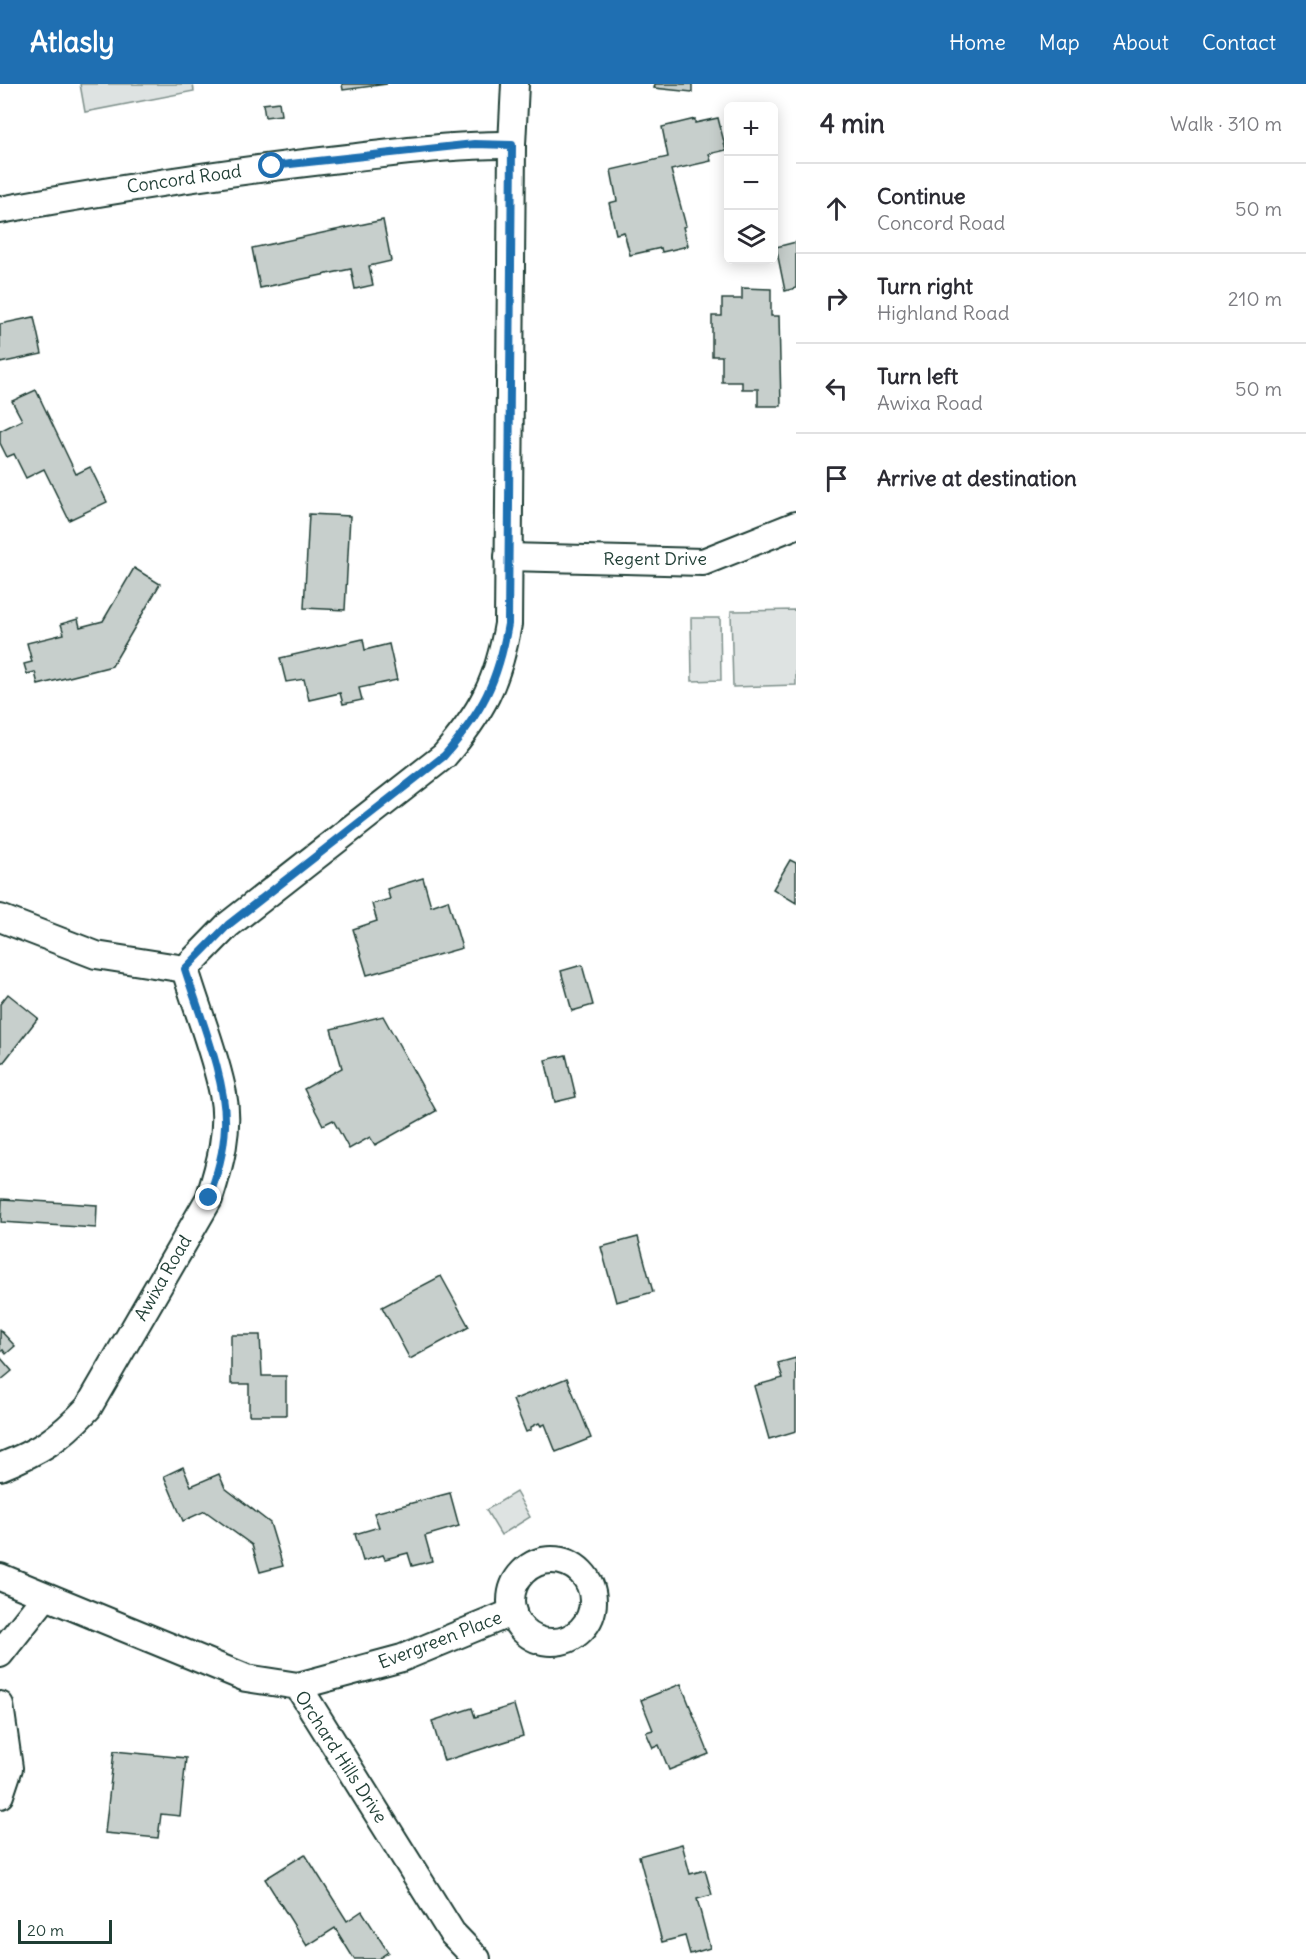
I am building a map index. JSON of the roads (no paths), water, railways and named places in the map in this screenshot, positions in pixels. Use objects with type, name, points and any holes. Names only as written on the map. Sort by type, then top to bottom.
[{"type":"street","points":[[0,918],[96,955],[185,969],[228,925],[444,756],[473,722],[492,685],[508,624],[512,145],[515,84]]},
{"type":"street","name":"Concord Road","points":[[0,210],[127,187],[272,166],[474,144],[512,145]]},
{"type":"street","name":"Regent Drive","points":[[508,557],[703,562],[796,525]]},
{"type":"street","name":"Awixa Road","points":[[0,1467],[50,1444],[64,1434],[88,1408],[209,1198],[221,1161],[225,1125],[223,1095],[185,969]]},
{"type":"street","name":"Orchard Hills Drive","points":[[0,1577],[246,1678],[298,1686],[452,1933],[477,1959]]},
{"type":"street","points":[[0,1654],[45,1597]]},
{"type":"street","name":"Evergreen Place","points":[[298,1686],[402,1658],[513,1612]]},
{"type":"street","points":[[0,1705],[9,1768],[0,1795]]}]
